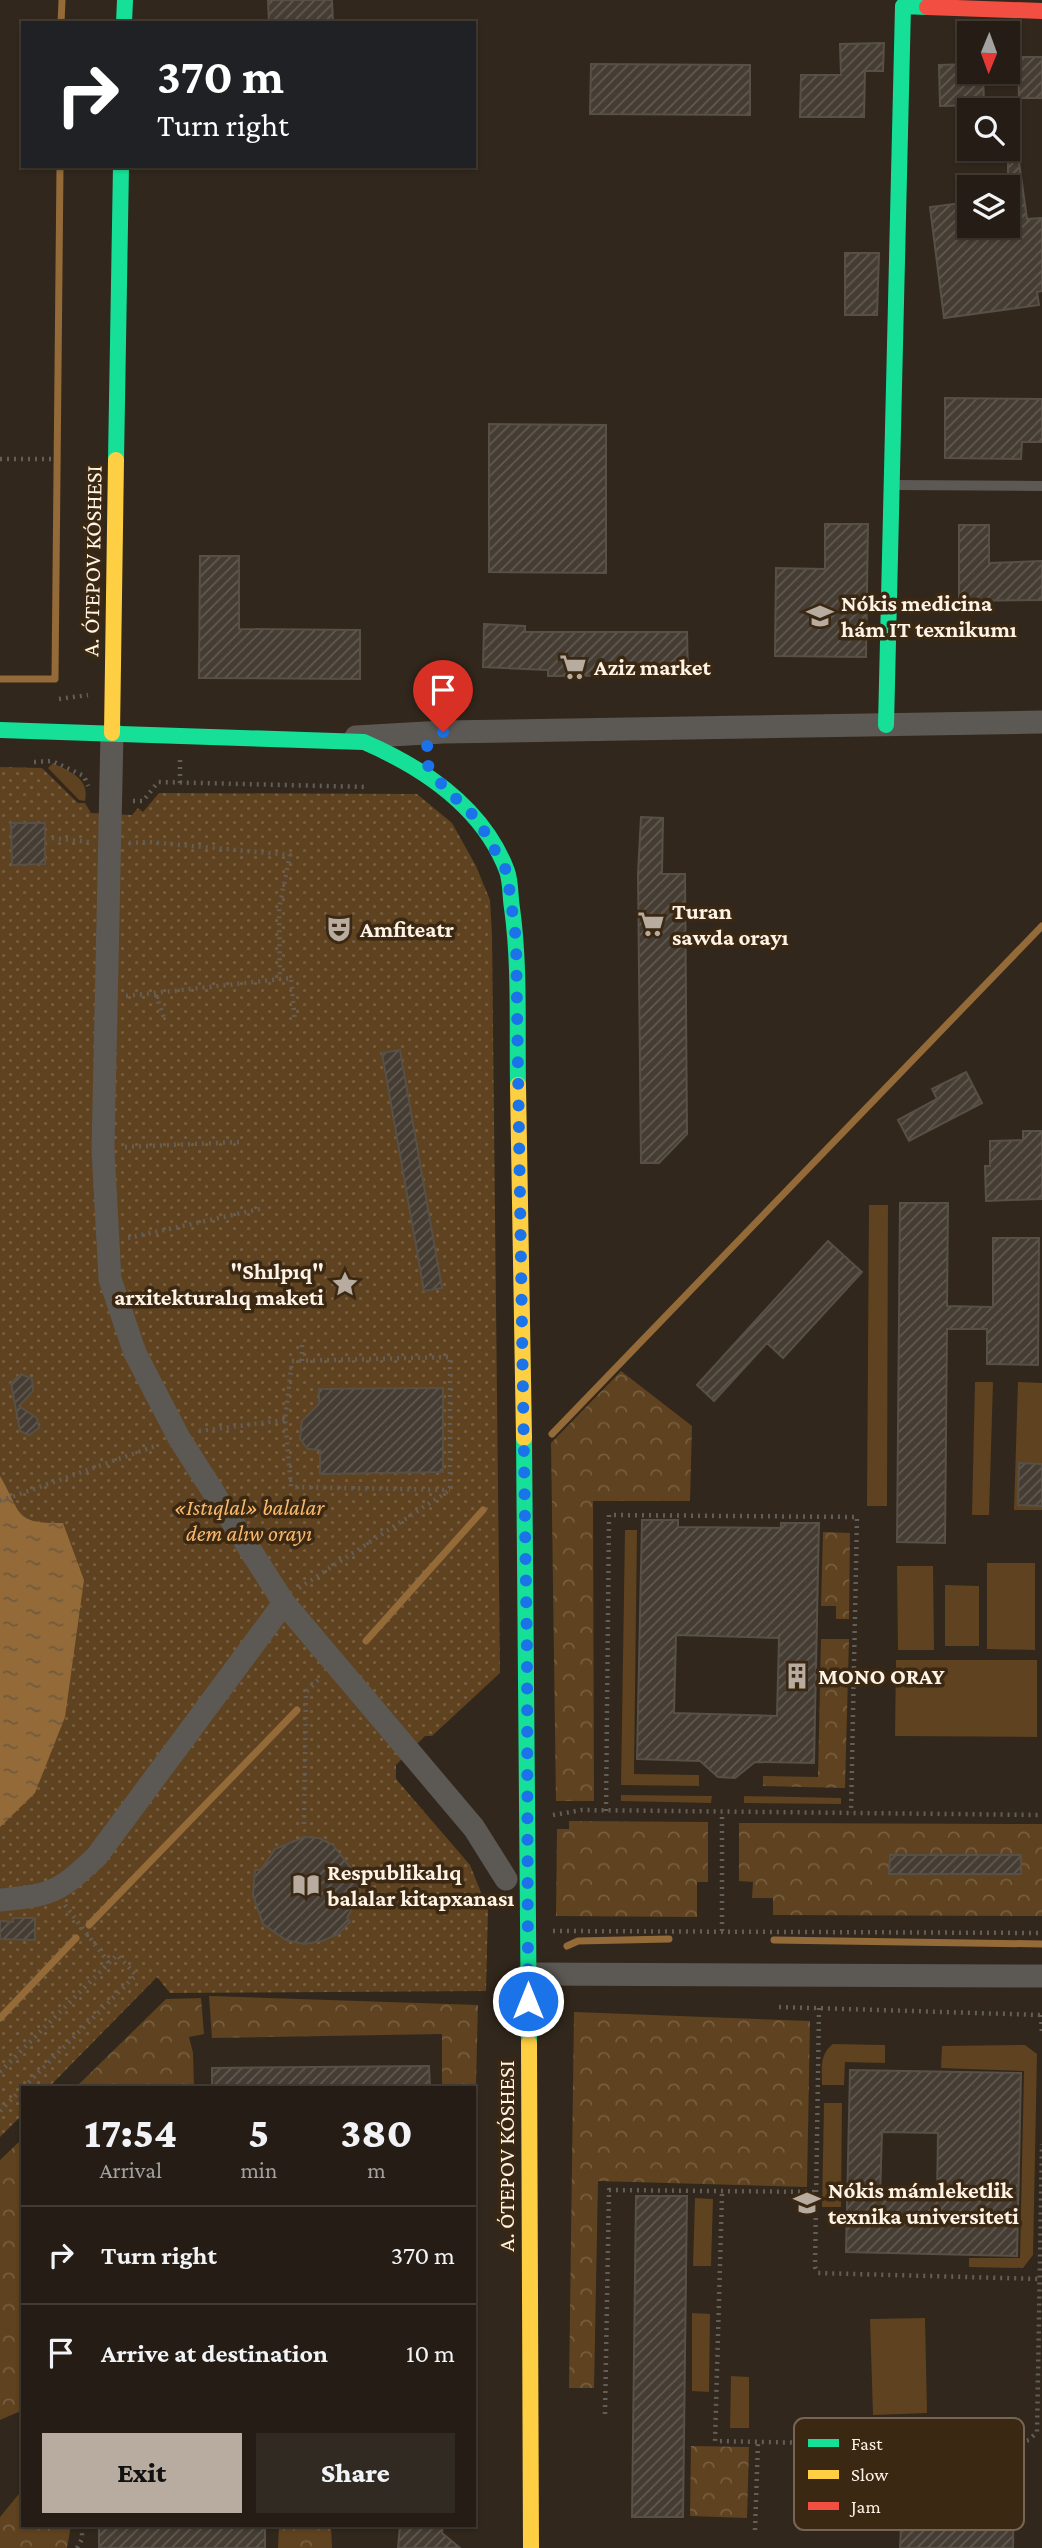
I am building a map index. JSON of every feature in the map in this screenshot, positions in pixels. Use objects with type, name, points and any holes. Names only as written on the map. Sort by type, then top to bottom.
[{"type":"main road","points":[[124,21],[125,0]]},
{"type":"main road","points":[[886,725],[903,6],[1042,10]]},
{"type":"main road","name":"A. ÓTEPOV KÓSHESI","points":[[112,733],[121,168]]},
{"type":"main road","points":[[0,730],[335,740]]},
{"type":"main road","name":"A. ÓTEPOV KÓSHESI","points":[[335,740],[364,743],[403,760],[443,786],[478,820],[507,872],[516,939],[528,1974],[531,2548]]},
{"type":"street","points":[[335,740],[443,732],[1042,722]]},
{"type":"street","points":[[443,732],[431,739],[425,748],[424,760],[443,786]]},
{"type":"street","points":[[112,733],[104,997],[103,1148],[110,1279],[135,1353],[178,1438],[284,1604],[336,1662],[474,1828],[506,1879]]},
{"type":"street","points":[[0,1900],[55,1891],[65,1886],[97,1856],[284,1604]]},
{"type":"street","points":[[528,1974],[1042,1976]]},
{"type":"lane","points":[[891,485],[1042,486]]},
{"type":"path","points":[[0,459],[51,459]]},
{"type":"path","points":[[180,755],[180,783]]},
{"type":"path","points":[[34,762],[51,761],[84,776],[89,788]]},
{"type":"path","points":[[143,801],[158,782],[368,787]]},
{"type":"path","points":[[52,838],[110,844],[149,842],[290,855],[279,909],[280,980]]},
{"type":"path","points":[[104,997],[156,995],[291,978],[295,1022]]},
{"type":"path","points":[[156,995],[165,1021]]},
{"type":"path","points":[[103,1148],[239,1142]]},
{"type":"path","points":[[108,1242],[264,1208]]},
{"type":"path","points":[[302,1344],[302,1361]]},
{"type":"path","points":[[450,1357],[450,1489],[291,1487],[285,1420],[292,1361],[450,1357]]},
{"type":"path","points":[[0,1500],[205,1430],[285,1420]]},
{"type":"path","points":[[284,1604],[299,1587],[450,1489]]},
{"type":"path","points":[[606,1811],[609,1515],[858,1517],[851,1813]]},
{"type":"path","points":[[304,1824],[306,1692],[336,1662]]},
{"type":"path","points":[[552,1815],[606,1811],[1042,1815]]},
{"type":"path","points":[[722,1812],[722,1931]]},
{"type":"path","points":[[55,1891],[109,1964]]},
{"type":"path","points":[[549,1931],[1042,1933]]},
{"type":"path","points":[[0,2072],[117,1955],[136,1975],[25,2086]]},
{"type":"path","points":[[779,2007],[1042,2015],[1042,2036]]},
{"type":"path","points":[[819,2008],[815,2267],[818,2273],[1041,2279]]},
{"type":"path","points":[[0,2111],[21,2090]]},
{"type":"path","points":[[1024,2441],[1037,2432],[1042,2144]]},
{"type":"path","points":[[605,2414],[608,2190],[816,2192]]},
{"type":"path","points":[[722,2194],[715,2441],[794,2443]]},
{"type":"path","points":[[755,2530],[758,2442]]},
{"type":"path","points":[[77,2548],[82,2539],[82,2527]]},
{"type":"green space","points":[[53,763],[82,781],[86,793],[85,801],[79,800],[48,768]]},
{"type":"green space","name":"«Istıqlal» balalar dem alıw orayı","points":[[0,767],[42,768],[78,803],[85,803],[91,813],[132,815],[138,808],[143,812],[159,793],[417,794],[452,823],[476,866],[490,900],[500,1673],[432,1736],[425,1736],[396,1765],[396,1779],[470,1865],[488,1910],[486,1991],[170,1993],[157,1977],[50,2086],[21,2086],[21,2116],[0,2137]]},
{"type":"green space","points":[[869,1205],[888,1205],[887,1506],[867,1506]]},
{"type":"green space","points":[[621,1371],[692,1426],[690,1501],[593,1501],[594,1801],[556,1801],[551,1443]]},
{"type":"green space","points":[[975,1382],[993,1382],[989,1515],[972,1515]]},
{"type":"green space","points":[[1018,1382],[1042,1383],[1042,1510],[1014,1510]]},
{"type":"green space","points":[[625,1530],[637,1530],[634,1774],[699,1775],[699,1786],[621,1785]]},
{"type":"green space","points":[[823,1532],[850,1533],[849,1619],[836,1619],[836,1606],[821,1606]]},
{"type":"green space","points":[[987,1563],[1035,1563],[1035,1650],[987,1649]]},
{"type":"green space","points":[[897,1566],[933,1566],[934,1650],[898,1650]]},
{"type":"green space","points":[[945,1585],[979,1586],[979,1646],[945,1646]]},
{"type":"green space","points":[[821,1639],[849,1639],[845,1788],[763,1786],[763,1776],[818,1777]]},
{"type":"green space","points":[[896,1660],[1037,1660],[1037,1737],[895,1736]]},
{"type":"green space","points":[[621,1795],[712,1796],[711,1803],[621,1801]]},
{"type":"green space","points":[[744,1796],[841,1798],[841,1804],[744,1803]]},
{"type":"green space","points":[[569,1821],[708,1822],[708,1882],[697,1882],[697,1917],[556,1916],[557,1829],[569,1829]]},
{"type":"green space","points":[[739,1823],[1042,1824],[1042,1916],[773,1915],[773,1898],[752,1898],[753,1882],[739,1881]]},
{"type":"green space","points":[[209,1996],[478,2005],[476,2086],[442,2086],[442,2034],[212,2038]]},
{"type":"green space","points":[[201,1998],[204,2034],[189,2037],[193,2053],[194,2086],[77,2086],[166,1999]]},
{"type":"green space","points":[[574,2012],[810,2021],[807,2187],[598,2181],[594,2388],[569,2388]]},
{"type":"green space","points":[[833,2044],[885,2045],[885,2063],[845,2062],[844,2085],[822,2085],[823,2057]]},
{"type":"green space","points":[[1025,2045],[1037,2054],[1033,2255],[1023,2268],[969,2267],[969,2258],[1020,2258],[1024,2071],[941,2068],[942,2046]]},
{"type":"green space","points":[[824,2103],[842,2103],[841,2207],[822,2207]]},
{"type":"green space","points":[[21,2140],[21,2411],[0,2420],[0,2160]]},
{"type":"green space","points":[[695,2198],[713,2199],[711,2266],[693,2266]]},
{"type":"green space","points":[[692,2313],[710,2314],[709,2392],[692,2391]]},
{"type":"green space","points":[[925,2318],[927,2413],[873,2415],[870,2319]]},
{"type":"green space","points":[[731,2376],[749,2377],[749,2428],[730,2428]]},
{"type":"green space","points":[[691,2446],[749,2447],[747,2518],[690,2516]]},
{"type":"green space","points":[[21,2491],[21,2527],[71,2527],[67,2548],[0,2548],[0,2517]]},
{"type":"green space","points":[[279,2527],[331,2527],[332,2548],[278,2548]]},
{"type":"water","points":[[0,1476],[21,1514],[35,1521],[63,1523],[84,1580],[65,1717],[35,1793],[0,1827]]},
{"type":"building","points":[[268,0],[332,0],[333,21],[269,21]]},
{"type":"building","points":[[884,43],[883,71],[865,71],[864,117],[800,117],[801,75],[841,75],[840,44]]},
{"type":"building","points":[[1020,57],[1042,57],[1042,98],[1019,98]]},
{"type":"building","points":[[591,64],[750,65],[750,115],[590,114]]},
{"type":"building","points":[[957,64],[957,84],[983,84],[984,98],[957,98],[957,106],[940,106],[939,65]]},
{"type":"building","points":[[1008,162],[1019,162],[1027,219],[1042,218],[1042,291],[1037,292],[1039,305],[944,318],[930,207],[957,204],[957,238],[1020,238],[1020,175],[1008,175]]},
{"type":"building","points":[[845,253],[879,253],[877,315],[845,315]]},
{"type":"building","points":[[945,398],[1042,399],[1042,442],[1022,442],[1021,459],[945,458]]},
{"type":"building","points":[[489,424],[606,425],[606,573],[489,572]]},
{"type":"building","points":[[825,524],[868,524],[866,657],[775,656],[776,568],[825,569]]},
{"type":"building","points":[[959,525],[989,525],[989,563],[1042,561],[1042,600],[959,601]]},
{"type":"building","points":[[200,556],[239,556],[239,629],[360,630],[360,679],[199,678]]},
{"type":"building","points":[[484,624],[525,626],[525,632],[687,632],[688,675],[548,676],[548,670],[483,667]]},
{"type":"building","points":[[641,817],[663,818],[662,874],[685,874],[687,1134],[659,1163],[641,1163],[638,874]]},
{"type":"building","points":[[11,823],[45,823],[45,864],[12,865]]},
{"type":"building","points":[[400,1050],[442,1288],[424,1291],[382,1053]]},
{"type":"building","points":[[966,1072],[982,1103],[909,1141],[898,1120],[937,1099],[932,1089]]},
{"type":"building","points":[[1023,1131],[1042,1131],[1042,1199],[986,1201],[985,1166],[990,1166],[990,1141],[1023,1140]]},
{"type":"building","points":[[900,1203],[948,1203],[947,1306],[993,1307],[993,1238],[1039,1238],[1038,1365],[987,1364],[987,1329],[947,1329],[945,1543],[897,1542]]},
{"type":"building","points":[[828,1241],[862,1272],[783,1358],[767,1343],[714,1401],[697,1385]]},
{"type":"building","points":[[21,1374],[32,1379],[33,1391],[19,1406],[37,1418],[39,1428],[29,1435],[20,1431],[11,1383]]},
{"type":"building","points":[[443,1388],[443,1472],[320,1474],[320,1450],[308,1449],[300,1439],[302,1421],[319,1404],[319,1389]]},
{"type":"building","points":[[1019,1463],[1042,1464],[1042,1506],[1018,1505]]},
{"type":"building","name":"MONO ORAY","points":[[642,1520],[678,1520],[678,1527],[781,1528],[781,1523],[819,1523],[814,1763],[755,1762],[735,1778],[718,1777],[700,1761],[637,1759]],"holes":[[[676,1635],[779,1638],[777,1716],[674,1713]]]},
{"type":"building","points":[[304,1837],[319,1838],[333,1845],[353,1871],[358,1870],[360,1884],[359,1896],[347,1918],[350,1922],[338,1934],[322,1941],[304,1944],[286,1940],[263,1924],[253,1895],[255,1870],[261,1870],[275,1849]]},
{"type":"building","points":[[890,1855],[1021,1855],[1021,1874],[889,1874]]},
{"type":"building","points":[[13,1918],[35,1918],[35,1940],[0,1939],[0,1921],[13,1922]]},
{"type":"building","points":[[429,2066],[430,2086],[212,2086],[212,2068]]},
{"type":"building","points":[[850,2070],[1021,2073],[1017,2256],[846,2252]],"holes":[[[882,2132],[938,2133],[937,2198],[880,2197]]]},
{"type":"building","points":[[636,2196],[687,2196],[683,2517],[632,2517]]},
{"type":"building","points":[[99,2527],[265,2527],[265,2548],[99,2548]]},
{"type":"building","points":[[400,2527],[443,2527],[442,2533],[460,2548],[398,2548]]},
{"type":"building","points":[[901,2530],[1013,2530],[1013,2548],[900,2548]]},
{"type":"waterway","points":[[61,21],[62,0]]},
{"type":"waterway","points":[[0,679],[55,679],[60,168]]},
{"type":"waterway","points":[[552,1434],[1042,926]]},
{"type":"waterway","points":[[366,1641],[483,1510]]},
{"type":"waterway","points":[[89,1925],[297,1710]]},
{"type":"waterway","points":[[0,2018],[76,1938]]},
{"type":"waterway","points":[[567,1946],[578,1941],[669,1939]]},
{"type":"waterway","points":[[774,1940],[1042,1944]]},
{"type":"traffic: fast","points":[[124,21],[125,0]]},
{"type":"traffic: fast","points":[[886,725],[903,6],[927,7]]},
{"type":"traffic: fast","points":[[116,460],[121,168]]},
{"type":"traffic: fast","points":[[0,730],[364,742],[429,777],[449,792],[483,828],[507,871],[515,930],[518,1085]]},
{"type":"traffic: fast","points":[[524,1438],[529,2043]]},
{"type":"traffic: slow","points":[[112,733],[116,460]]},
{"type":"traffic: slow","points":[[518,1085],[524,1438]]},
{"type":"traffic: slow","points":[[529,2043],[531,2548]]},
{"type":"traffic: jam","points":[[927,7],[1042,11]]},
{"type":"place","name":"Nókis medicina hám IT texnikumı","points":[[820,616]]},
{"type":"place","name":"Aziz market","points":[[573,667]]},
{"type":"place","name":"Turan sawda orayı","points":[[651,924]]},
{"type":"place","name":"Amfiteatr","points":[[339,929]]},
{"type":"place","name":"\"Shılpıq\" arxitekturalıq maketi","points":[[345,1284]]},
{"type":"place","name":"MONO ORAY","points":[[797,1676]]},
{"type":"place","name":"Respublikalıq balalar kitapxanası","points":[[306,1885]]},
{"type":"place","name":"Nókis mámleketlik texnika universiteti","points":[[807,2203]]},
{"type":"route","points":[[443,732],[431,739],[425,748],[424,760],[443,786],[478,820],[507,872],[516,939],[527,1652],[528,2001]]}]
